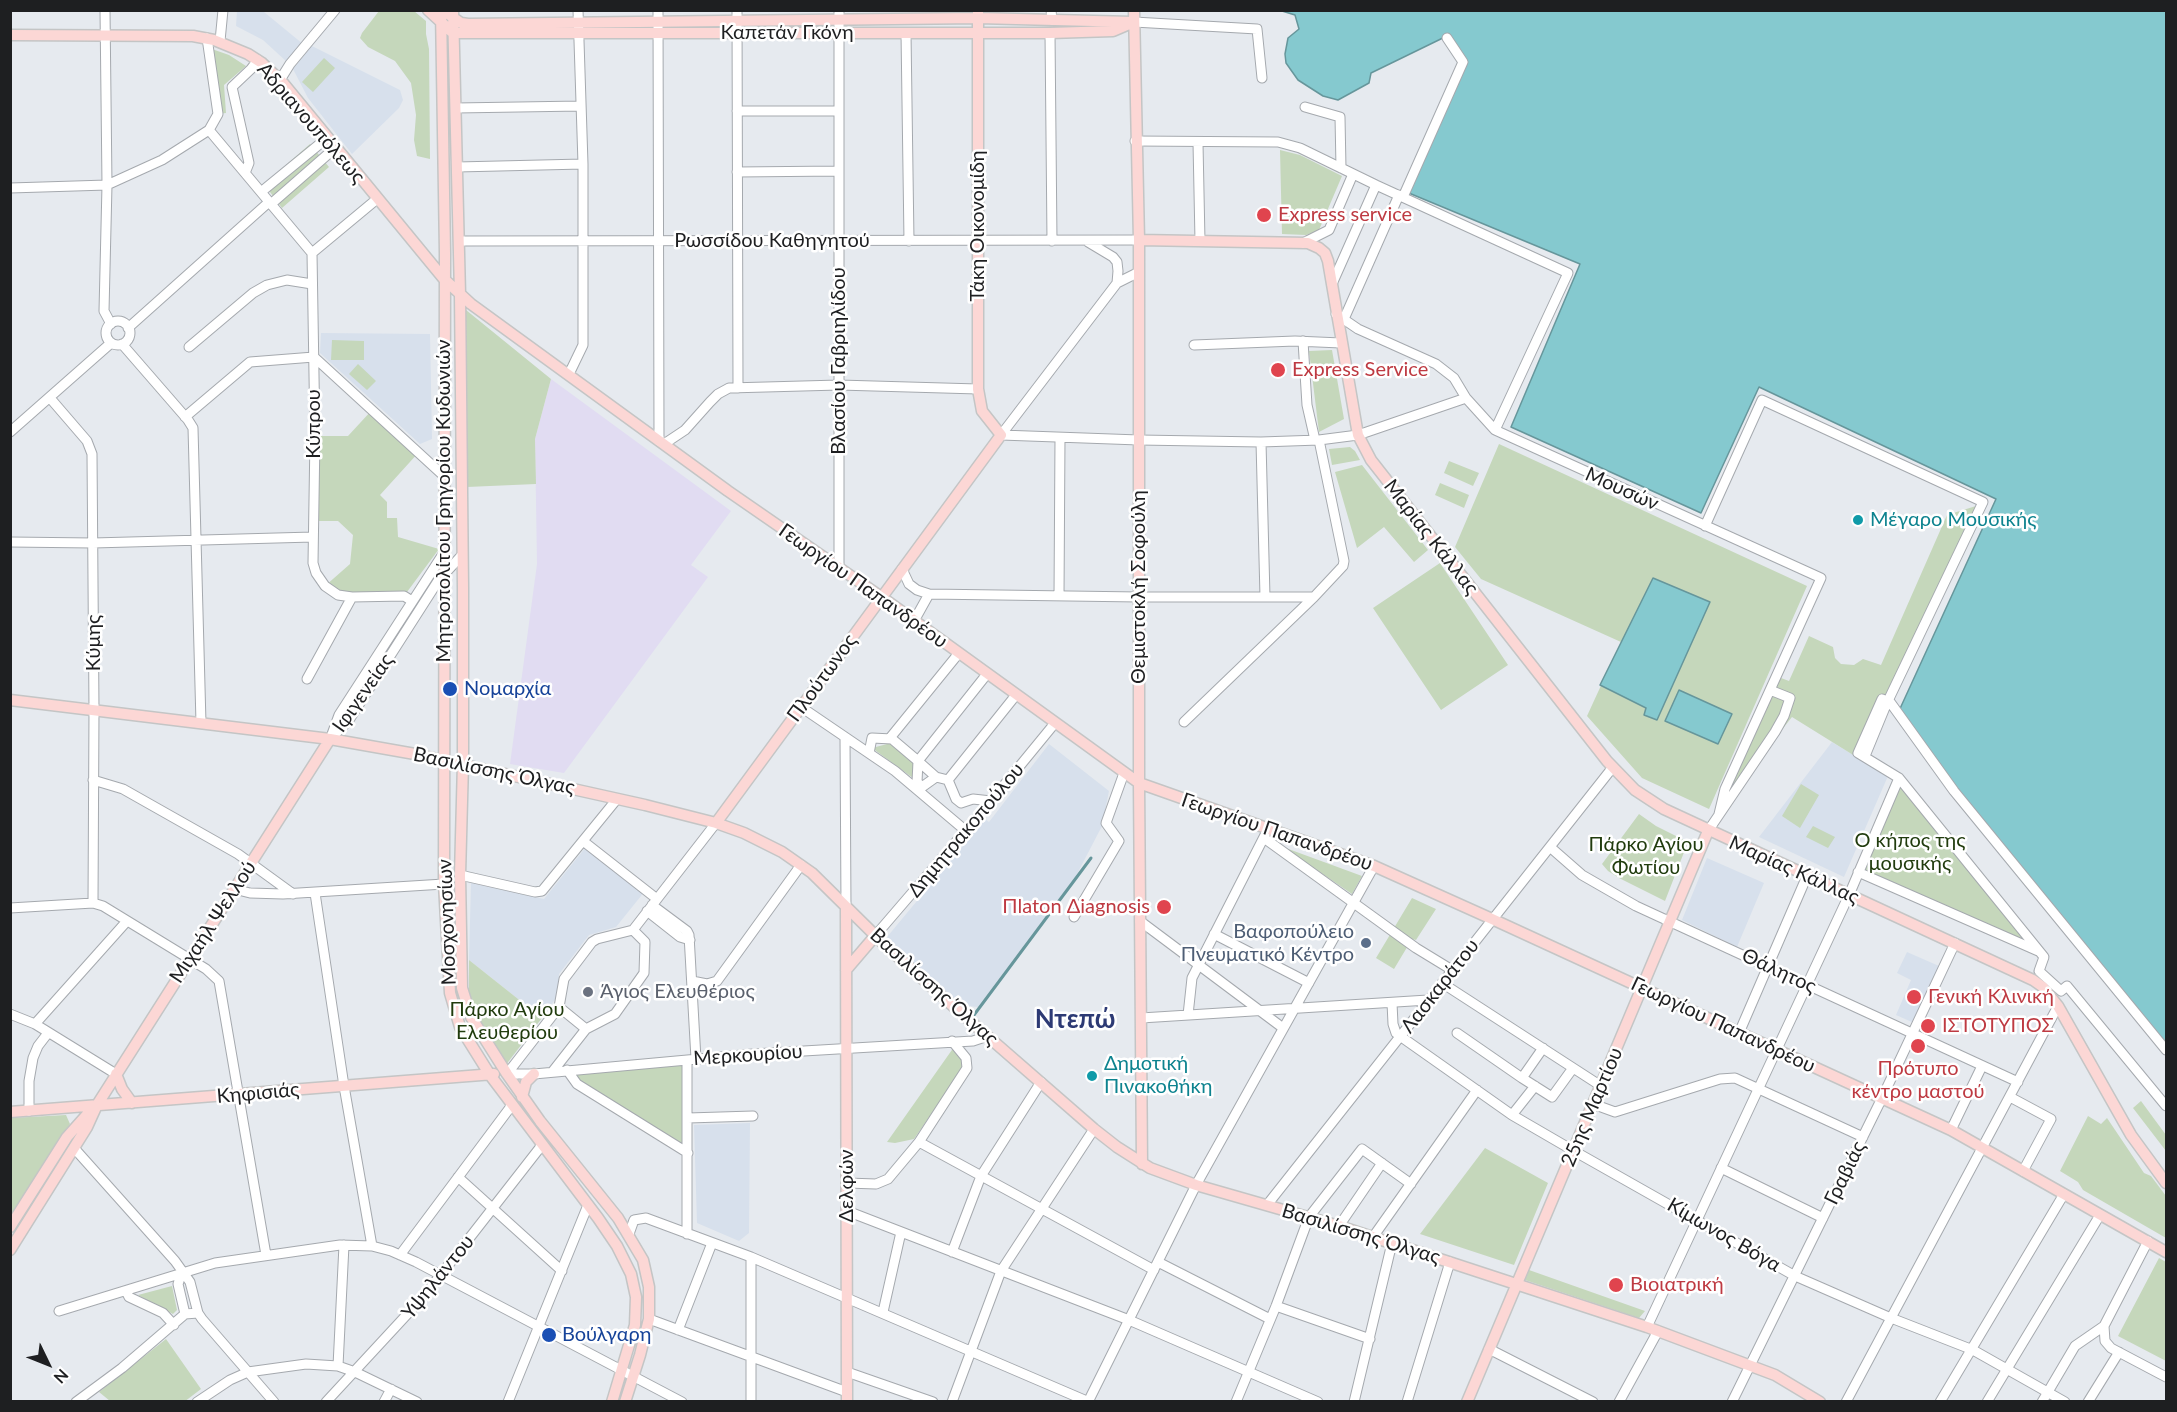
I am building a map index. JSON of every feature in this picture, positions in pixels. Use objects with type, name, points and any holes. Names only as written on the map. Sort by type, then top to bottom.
[{"type":"main road","points":[[428,10],[453,33]]},
{"type":"main road","points":[[441,23],[442,10],[453,14]]},
{"type":"main road","name":"Μητροπολίτου Γρηγορίου Κυδωνιών","points":[[453,14],[460,294],[463,763]]},
{"type":"main road","name":"Καπετάν Γκόνη","points":[[453,14],[461,23],[468,24],[658,22],[737,16],[978,14],[1134,16]]},
{"type":"main road","name":"Τάκη Οικονομίδη","points":[[978,14],[978,389],[982,411],[1001,435]]},
{"type":"main road","name":"Καπετάν Γκόνη","points":[[658,22],[737,33],[1050,33],[1113,31],[1134,16]]},
{"type":"main road","name":"Θεμιστοκλή Σοφούλη","points":[[1134,16],[1139,240],[1142,1164]]},
{"type":"main road","name":"Καπετάν Γκόνη","points":[[453,33],[578,22]]},
{"type":"main road","name":"Μητροπολίτου Γρηγορίου Κυδωνιών","points":[[441,23],[444,223],[445,759]]},
{"type":"main road","name":"Αδριανουπόλεως","points":[[10,35],[184,35],[220,41],[258,60],[280,80],[444,279],[460,294]]},
{"type":"main road","points":[[1139,240],[1305,243]]},
{"type":"main road","name":"Μαρίας Κάλλας","points":[[1305,243],[1320,248],[1328,261],[1340,316],[1341,343],[1358,435],[1371,460],[1612,767],[1646,798],[1708,831],[2024,975],[2047,983],[2131,1135],[2166,1183]]},
{"type":"main road","name":"Γεωργίου Παπανδρέου","points":[[460,294],[484,314],[1139,783],[1269,827],[1374,866],[1492,919],[1951,1130],[2166,1251]]},
{"type":"main road","name":"Πλούτωνος","points":[[716,823],[1001,435]]},
{"type":"main road","name":"Βασιλίσσης Όλγας","points":[[10,700],[330,739],[445,759],[716,823],[754,837],[801,865],[875,936],[1094,1129],[1142,1164],[1167,1176],[1339,1226],[1647,1327],[1750,1364],[1775,1375],[1820,1401]]},
{"type":"main road","name":"Μιχαήλ Ψελλού","points":[[10,1250],[74,1148],[116,1074],[330,739]]},
{"type":"main road","name":"Μοσχονησίων","points":[[445,759],[444,884],[450,998],[460,1027],[490,1074]]},
{"type":"main road","name":"Μοσχονησίων","points":[[463,763],[460,875],[462,988],[475,1024],[507,1074]]},
{"type":"main road","name":"25ης Μαρτίου","points":[[1467,1401],[1518,1285],[1708,831]]},
{"type":"main road","name":"Δελφών","points":[[846,907],[847,1396]]},
{"type":"main road","points":[[846,970],[875,936]]},
{"type":"main road","points":[[116,1074],[122,1089],[132,1103]]},
{"type":"main road","points":[[490,1074],[588,1205],[626,1262],[635,1291],[635,1325],[612,1401]]},
{"type":"main road","points":[[507,1074],[522,1097],[610,1207],[643,1260],[647,1273],[649,1319],[643,1346],[625,1401]]},
{"type":"main road","name":"Κηφισιάς","points":[[10,1112],[507,1074]]},
{"type":"main road","points":[[522,1097],[526,1082],[534,1074]]},
{"type":"main road","name":"Μιχαήλ Ψελλού","points":[[10,1227],[75,1126],[97,1105]]},
{"type":"street","points":[[105,10],[107,35],[104,311],[111,324]]},
{"type":"street","points":[[220,41],[223,10]]},
{"type":"street","points":[[280,80],[290,64],[335,10]]},
{"type":"street","name":"Βλασίου Γαβριηλίδου","points":[[838,568],[839,15]]},
{"type":"street","points":[[737,16],[738,388]]},
{"type":"street","name":"Καπετάν Γκόνη","points":[[1134,16],[1257,29],[1262,78]]},
{"type":"street","points":[[569,374],[583,345],[583,164],[578,22]]},
{"type":"street","points":[[658,22],[662,442],[685,430],[718,394],[729,388],[839,385],[978,389]]},
{"type":"street","points":[[906,33],[909,241]]},
{"type":"street","points":[[1050,33],[1052,241]]},
{"type":"street","points":[[10,188],[106,185],[162,160],[209,129],[218,114],[207,38]]},
{"type":"street","points":[[1340,316],[1401,196],[1464,62],[1447,38]]},
{"type":"street","points":[[245,173],[249,163],[231,87],[258,60]]},
{"type":"street","points":[[456,108],[581,106]]},
{"type":"street","points":[[1305,107],[1340,117],[1341,168]]},
{"type":"street","points":[[738,111],[839,111]]},
{"type":"street","points":[[209,129],[312,253],[377,199]]},
{"type":"street","points":[[261,192],[327,138]]},
{"type":"street","points":[[1135,141],[1278,142],[1300,148],[1568,273],[1495,430]]},
{"type":"street","points":[[1198,143],[1200,241]]},
{"type":"street","points":[[128,328],[335,148]]},
{"type":"street","points":[[457,167],[583,164]]},
{"type":"street","points":[[738,172],[839,171]]},
{"type":"street","points":[[1305,243],[1329,230],[1353,174]]},
{"type":"street","points":[[1332,284],[1376,185]]},
{"type":"street","name":"Ρωσσίδου Καθηγητού","points":[[459,241],[1139,240]]},
{"type":"street","points":[[1086,241],[1113,257],[1117,262],[1117,283]]},
{"type":"street","name":"Κύπρου","points":[[312,253],[315,436],[313,563],[316,573],[325,586],[338,595],[404,596],[412,601]]},
{"type":"street","name":"Πλούτωνος","points":[[1001,435],[1117,283],[1139,272]]},
{"type":"street","points":[[189,347],[253,293],[267,285],[287,280],[312,284]]},
{"type":"street","name":"Μουσών","points":[[1340,316],[1358,329],[1436,364],[1454,378],[1466,398],[1495,430],[1821,578],[1770,690]]},
{"type":"street","points":[[111,324],[121,322],[128,328],[129,336],[122,344]]},
{"type":"street","points":[[111,324],[106,335],[111,343]]},
{"type":"street","points":[[1194,345],[1303,341],[1341,343]]},
{"type":"street","points":[[1184,722],[1340,572],[1344,561],[1307,405],[1303,341]]},
{"type":"street","points":[[10,432],[111,343],[122,344],[191,424],[194,433],[201,723]]},
{"type":"street","points":[[185,417],[250,362],[314,357],[445,477]]},
{"type":"street","name":"Κύμης","points":[[50,398],[92,450],[93,903]]},
{"type":"street","points":[[1001,435],[1261,442],[1317,440],[1358,435],[1466,398]]},
{"type":"street","points":[[1705,526],[1762,400],[1983,502],[1888,701],[1865,756],[1899,778],[2044,957],[2039,971],[2047,983],[2061,991],[2067,986],[2166,1106]]},
{"type":"street","points":[[1059,596],[1060,438]]},
{"type":"street","points":[[1261,442],[1265,597]]},
{"type":"street","points":[[10,542],[93,543],[313,537]]},
{"type":"street","name":"Ιφιγενείας","points":[[330,739],[339,715],[445,551]]},
{"type":"street","name":"Ιφιγενείας","points":[[330,739],[349,720],[423,603],[444,574],[462,555]]},
{"type":"street","points":[[902,569],[909,584],[929,594],[1314,597]]},
{"type":"street","points":[[914,621],[929,594]]},
{"type":"street","points":[[306,679],[352,597]]},
{"type":"street","points":[[890,738],[959,653]]},
{"type":"street","points":[[936,777],[922,787],[917,782],[918,761],[987,674]]},
{"type":"street","name":"25ης Μαρτίου","points":[[1708,831],[1784,717],[1790,698],[1770,690],[1725,789],[1719,814]]},
{"type":"street","points":[[948,780],[1016,695]]},
{"type":"street","points":[[1888,701],[1954,790],[2166,1050]]},
{"type":"street","points":[[801,707],[895,771],[966,831]]},
{"type":"street","name":"Δημητρακοπούλου","points":[[875,936],[1055,723]]},
{"type":"street","points":[[845,737],[846,907]]},
{"type":"street","points":[[869,753],[872,738],[890,738],[936,777],[948,780]]},
{"type":"street","name":"Λασκαράτου","points":[[1267,1205],[1612,767]]},
{"type":"street","points":[[1074,917],[1119,842],[1106,823],[1124,773]]},
{"type":"street","points":[[1647,1327],[1849,895],[1899,778]]},
{"type":"street","points":[[93,780],[123,789],[251,862],[293,894]]},
{"type":"street","points":[[948,780],[956,799],[961,803],[973,799],[991,801]]},
{"type":"street","points":[[460,875],[539,892],[545,889],[617,799]]},
{"type":"street","name":"Πλούτωνος","points":[[633,930],[716,823]]},
{"type":"street","points":[[1188,1015],[1192,978],[1269,827]]},
{"type":"street","points":[[1264,838],[1412,945],[1452,970]]},
{"type":"street","points":[[583,842],[652,905],[687,931],[690,940],[692,1059],[688,1118],[687,1234]]},
{"type":"street","name":"Θάλητος","points":[[1550,847],[1595,883],[1636,906],[2018,1082]]},
{"type":"street","points":[[692,981],[707,984],[717,981],[801,865]]},
{"type":"street","points":[[628,1234],[634,1220],[641,1218],[752,1257],[1088,1401],[1197,1185],[1374,866]]},
{"type":"street","points":[[1858,872],[2040,952]]},
{"type":"street","points":[[1739,1033],[1808,876]]},
{"type":"street","points":[[234,889],[250,893],[293,894],[444,884]]},
{"type":"street","points":[[315,893],[344,1086],[372,1246]]},
{"type":"street","points":[[10,908],[93,903],[110,909],[190,959],[211,974],[221,985],[266,1255]]},
{"type":"street","points":[[35,1024],[128,921]]},
{"type":"street","points":[[1140,921],[1283,1028]]},
{"type":"street","points":[[507,1074],[559,1007],[564,979],[592,942],[633,930],[645,942],[644,973],[615,1014],[586,1029],[554,1071]]},
{"type":"street","points":[[1215,934],[1309,983]]},
{"type":"street","name":"Γραβιάς","points":[[1732,1401],[1882,1098],[1955,943]]},
{"type":"street","points":[[1442,982],[1601,1086]]},
{"type":"street","points":[[1141,1018],[1428,1000]]},
{"type":"street","points":[[1392,1003],[1393,1024],[1396,1033],[1400,1036]]},
{"type":"street","points":[[1846,1401],[2058,1006]]},
{"type":"street","points":[[559,1007],[586,1029]]},
{"type":"street","points":[[10,1014],[35,1024],[116,1074]]},
{"type":"street","points":[[29,1111],[29,1081],[33,1058],[38,1046],[48,1033]]},
{"type":"street","points":[[1457,1033],[1552,1097],[1573,1068]]},
{"type":"street","name":"Μερκουρίου","points":[[507,1074],[534,1074],[692,1059],[973,1041],[988,1036]]},
{"type":"street","name":"Κίμωνος Βόγα","points":[[1400,1036],[1512,1114],[1795,1276],[1972,1350],[2065,1401]]},
{"type":"street","points":[[847,1183],[876,1184],[888,1179],[919,1142],[967,1068],[966,1058],[952,1041]]},
{"type":"street","points":[[1522,1078],[1543,1048]]},
{"type":"street","points":[[1951,1130],[1982,1065]]},
{"type":"street","points":[[567,1070],[577,1084],[688,1153]]},
{"type":"street","points":[[1593,1104],[1610,1111],[1620,1111],[1727,1078],[1738,1079],[1863,1137]]},
{"type":"street","points":[[952,1252],[981,1176],[1041,1082]]},
{"type":"street","points":[[1512,1114],[1535,1086]]},
{"type":"street","points":[[1373,1237],[1477,1090]]},
{"type":"street","points":[[2010,1096],[2051,1119],[2023,1171]]},
{"type":"street","points":[[400,1255],[512,1105]]},
{"type":"street","points":[[688,1118],[753,1116]]},
{"type":"street","points":[[952,1401],[1001,1271],[1094,1129]]},
{"type":"street","points":[[919,1142],[1041,1208],[1156,1266],[1270,1319]]},
{"type":"street","name":"Υψηλάντου","points":[[326,1401],[441,1276],[542,1145]]},
{"type":"street","points":[[74,1148],[175,1261],[190,1282],[198,1313],[274,1401]]},
{"type":"street","points":[[1236,1401],[1309,1217],[1362,1149],[1411,1184]]},
{"type":"street","points":[[1339,1226],[1382,1164]]},
{"type":"street","points":[[1722,1168],[1823,1218]]},
{"type":"street","points":[[459,1177],[562,1271]]},
{"type":"street","points":[[1940,1401],[2064,1194]]},
{"type":"street","points":[[508,1401],[588,1205]]},
{"type":"street","points":[[847,1211],[1129,1320],[1318,1401]]},
{"type":"street","points":[[1987,1401],[2100,1215]]},
{"type":"street","points":[[883,1312],[901,1232]]},
{"type":"street","points":[[2042,1401],[2075,1346],[2104,1326],[2148,1240]]},
{"type":"street","points":[[678,1330],[712,1243]]},
{"type":"street","points":[[1354,1401],[1392,1243]]},
{"type":"street","points":[[338,1366],[344,1245]]},
{"type":"street","points":[[59,1311],[215,1263],[344,1245],[372,1246],[400,1255],[621,1372],[681,1401]]},
{"type":"street","points":[[751,1401],[752,1257]]},
{"type":"street","points":[[1407,1401],[1450,1262]]},
{"type":"street","points":[[182,1272],[179,1288],[185,1314]]},
{"type":"street","points":[[126,1291],[129,1298],[163,1313],[174,1325]]},
{"type":"street","points":[[1275,1306],[1370,1339]]},
{"type":"street","points":[[76,1401],[90,1398],[185,1314],[198,1313]]},
{"type":"street","points":[[649,1319],[751,1356],[847,1396]]},
{"type":"street","points":[[2104,1326],[2105,1341],[2119,1352],[2166,1377]]},
{"type":"street","points":[[1619,1401],[1658,1331]]},
{"type":"street","points":[[1490,1349],[1593,1401]]},
{"type":"street","points":[[2088,1401],[2119,1352]]},
{"type":"street","points":[[197,1401],[230,1380],[249,1372],[306,1364],[338,1366],[417,1401]]},
{"type":"street","points":[[847,1372],[933,1401]]},
{"type":"street","points":[[384,1401],[391,1389]]},
{"type":"shaded area","points":[[237,11],[265,11],[303,44],[287,62],[263,40],[236,26]]},
{"type":"shaded area","points":[[312,46],[400,90],[403,100],[399,108],[352,154],[308,98],[293,69]]},
{"type":"shaded area","points":[[321,333],[430,334],[432,439],[420,444],[320,353]]},
{"type":"shaded area","points":[[551,379],[731,511],[691,565],[708,577],[564,773],[510,764],[537,564],[535,439]]},
{"type":"shaded area","points":[[1832,742],[1888,776],[1844,877],[1759,837]]},
{"type":"shaded area","points":[[1049,744],[1109,791],[1102,826],[1076,876],[978,1007],[959,1005],[887,937],[985,819],[989,822]]},
{"type":"shaded area","points":[[586,847],[645,891],[616,927],[589,935],[559,974],[558,995],[542,1018],[469,960],[471,883],[544,899]]},
{"type":"shaded area","points":[[1707,858],[1764,883],[1737,947],[1682,920]]},
{"type":"shaded area","name":"Γενική Κλινική","points":[[1907,952],[1939,966],[1914,1023],[1896,1015],[1911,980],[1897,973]]},
{"type":"shaded area","points":[[750,1123],[749,1233],[739,1241],[697,1223],[694,1125]]},
{"type":"green space","points":[[379,11],[414,11],[426,21],[429,49],[430,159],[417,156],[414,140],[416,115],[411,83],[395,61],[368,47],[360,38]]},
{"type":"green space","points":[[209,48],[229,55],[246,66],[224,85],[226,113],[218,114]]},
{"type":"green space","points":[[324,58],[335,68],[313,92],[302,82]]},
{"type":"green space","points":[[310,144],[329,167],[282,208],[264,184]]},
{"type":"green space","points":[[1280,150],[1300,155],[1342,176],[1319,230],[1306,235],[1282,234]]},
{"type":"green space","points":[[466,310],[551,379],[535,439],[536,484],[467,487]]},
{"type":"green space","points":[[332,340],[364,341],[364,360],[331,360]]},
{"type":"green space","points":[[1332,350],[1344,419],[1319,432],[1309,351]]},
{"type":"green space","points":[[358,364],[376,381],[367,390],[349,374]]},
{"type":"green space","points":[[372,410],[419,452],[380,495],[387,502],[387,518],[397,518],[398,537],[439,549],[404,596],[352,597],[325,586],[350,564],[353,535],[338,521],[314,521],[315,436],[348,436]]},
{"type":"green space","points":[[1499,444],[1807,586],[1709,809],[1642,778],[1587,716],[1621,642],[1481,579],[1455,547]]},
{"type":"green space","points":[[1350,447],[1360,460],[1332,465],[1329,449]]},
{"type":"green space","points":[[1449,461],[1479,473],[1473,486],[1444,473]]},
{"type":"green space","points":[[1362,465],[1428,550],[1414,562],[1384,527],[1357,548],[1335,472]]},
{"type":"green space","points":[[1440,483],[1469,495],[1464,508],[1435,495]]},
{"type":"green space","points":[[1976,506],[1858,758],[1792,717],[1719,809],[1781,678],[1789,681],[1809,636],[1833,647],[1835,658],[1841,664],[1854,665],[1863,659],[1881,665],[1947,515]]},
{"type":"green space","points":[[1440,563],[1508,665],[1441,710],[1373,608]]},
{"type":"green space","points":[[891,743],[915,762],[913,778],[872,748]]},
{"type":"green space","name":"Ο κήπος της μουσικής","points":[[1899,778],[2040,952],[1858,872]]},
{"type":"green space","points":[[1801,784],[1819,795],[1800,828],[1782,816]]},
{"type":"green space","name":"Πάρκο Αγίου Φωτίου","points":[[1639,814],[1656,826],[1688,842],[1665,901],[1619,878],[1602,864]]},
{"type":"green space","points":[[1813,826],[1835,837],[1828,848],[1806,837]]},
{"type":"green space","points":[[1283,847],[1362,876],[1352,894]]},
{"type":"green space","points":[[1412,898],[1436,909],[1416,940],[1412,939],[1394,969],[1376,958]]},
{"type":"green space","name":"Πάρκο Αγίου Ελευθερίου","points":[[469,960],[542,1018],[505,1066],[471,1009]]},
{"type":"green space","points":[[954,1047],[965,1065],[914,1139],[895,1143],[887,1142]]},
{"type":"green space","points":[[687,1060],[688,1153],[570,1075]]},
{"type":"green space","points":[[2141,1101],[2166,1135],[2166,1151],[2133,1108]]},
{"type":"green space","points":[[66,1115],[70,1124],[11,1217],[11,1118]]},
{"type":"green space","points":[[2088,1116],[2101,1124],[2107,1118],[2144,1173],[2151,1176],[2166,1196],[2166,1238],[2083,1190],[2078,1182],[2060,1171]]},
{"type":"green space","points":[[1485,1148],[1548,1183],[1514,1265],[1420,1234]]},
{"type":"green space","points":[[2159,1258],[2166,1262],[2166,1361],[2118,1336]]},
{"type":"green space","points":[[1529,1270],[1645,1311],[1639,1318],[1525,1280]]},
{"type":"green space","points":[[172,1286],[177,1310],[173,1314],[138,1295]]},
{"type":"green space","points":[[166,1339],[201,1389],[184,1402],[110,1401],[99,1392]]},
{"type":"water","points":[[1282,11],[2166,11],[2166,1046],[1955,789],[1898,713],[1996,499],[1759,387],[1701,513],[1511,427],[1580,264],[1404,191],[1465,64],[1449,35],[1371,73],[1369,83],[1338,100],[1323,96],[1298,80],[1286,63],[1288,38],[1299,29],[1295,15]]},
{"type":"water","points":[[1653,578],[1710,602],[1657,720],[1644,715],[1646,708],[1600,685]]},
{"type":"water","points":[[1679,690],[1732,714],[1718,744],[1665,721]]},
{"type":"waterway","points":[[971,1019],[1091,858]]},
{"type":"place","name":"Express service","points":[[1264,215]]},
{"type":"place","name":"Express Service","points":[[1278,370]]},
{"type":"place","name":"Μέγαρο Μουσικής","points":[[1858,520]]},
{"type":"place","name":"Νομαρχία","points":[[450,689]]},
{"type":"place","name":"Πlaton Δiagnosis","points":[[1164,907]]},
{"type":"place","name":"Βαφοπούλειο Πνευματικό Κέντρο","points":[[1366,943]]},
{"type":"place","name":"Άγιος Ελευθέριος","points":[[588,992]]},
{"type":"place","name":"Γενική Κλινική","points":[[1914,997]]},
{"type":"place","name":"ΙΣΤΟΤΥΠΟΣ","points":[[1928,1026]]},
{"type":"place","name":"Πρότυπο κέντρο μαστού","points":[[1918,1046]]},
{"type":"place","name":"Δημοτική Πινακοθήκη","points":[[1092,1076]]},
{"type":"place","name":"Βιοιατρική","points":[[1616,1285]]},
{"type":"place","name":"Βούλγαρη","points":[[549,1335]]},
{"type":"district","name":"Ντεπώ","points":[[1075,1020]]}]
